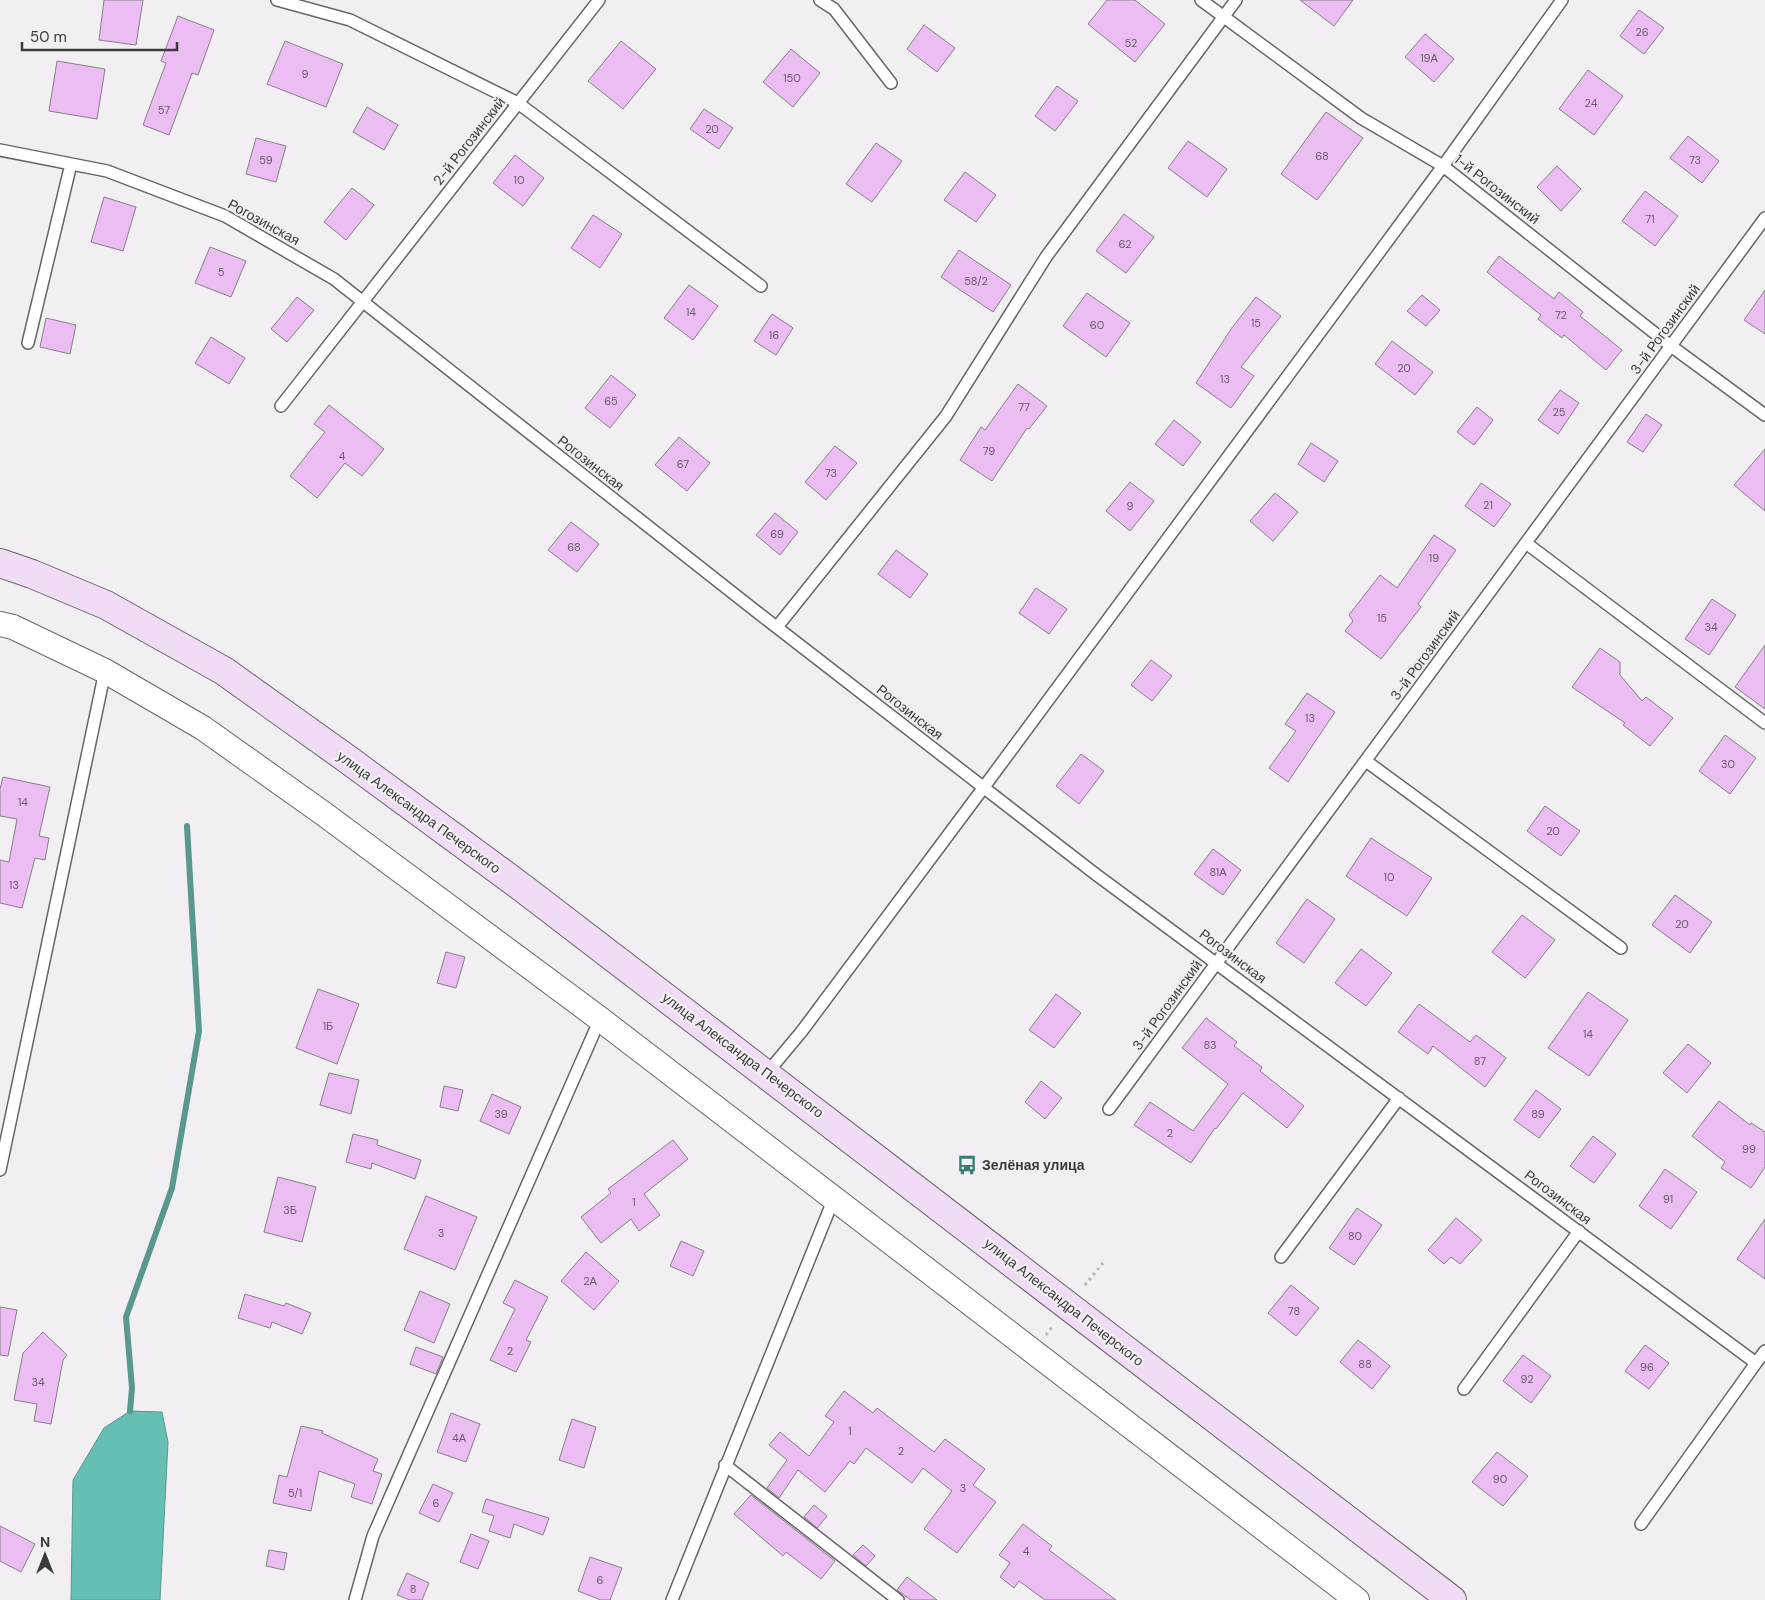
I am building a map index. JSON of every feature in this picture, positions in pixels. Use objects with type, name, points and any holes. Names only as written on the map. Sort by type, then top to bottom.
[{"type":"main road","name":"улица Александра Печерского","points":[[0,563],[32,574],[106,605],[224,671],[520,886],[767,1073],[1452,1600]]},
{"type":"street","points":[[0,624],[13,627],[106,671],[211,734],[324,814],[600,1018],[1357,1600]]},
{"type":"lane","points":[[277,0],[350,20],[518,103],[760,286]]},
{"type":"lane","name":"2-й Рогозинский","points":[[281,406],[599,0]]},
{"type":"lane","points":[[820,0],[834,9],[891,83]]},
{"type":"lane","name":"1-й Рогозинский","points":[[1201,0],[1361,118],[1443,166],[1671,346],[1765,415]]},
{"type":"lane","points":[[777,627],[946,416],[1046,257],[1236,0]]},
{"type":"lane","points":[[767,1073],[802,1031],[984,788],[1443,166],[1562,0]]},
{"type":"lane","name":"Рогозинская","points":[[0,150],[107,171],[225,216],[334,279],[984,788],[1756,1363]]},
{"type":"lane","points":[[28,343],[70,164]]},
{"type":"lane","name":"3-й Рогозинский","points":[[1109,1109],[1765,218]]},
{"type":"lane","points":[[1526,543],[1765,723]]},
{"type":"lane","points":[[0,1170],[106,671]]},
{"type":"lane","points":[[1366,761],[1621,948]]},
{"type":"lane","points":[[355,1600],[373,1536],[600,1018]]},
{"type":"lane","points":[[1281,1257],[1399,1098]]},
{"type":"lane","points":[[672,1600],[834,1198]]},
{"type":"lane","points":[[1464,1389],[1579,1231]]},
{"type":"lane","points":[[1641,1524],[1765,1352]]},
{"type":"lane","points":[[725,1465],[898,1600]]},
{"type":"path","points":[[1086,1285],[1103,1263]]},
{"type":"shaded area","points":[[130,1411],[162,1412],[168,1442],[160,1600],[71,1600],[73,1480],[104,1428]]},
{"type":"building","points":[[104,0],[143,0],[136,45],[99,40]]},
{"type":"building","points":[[1107,0],[1135,0],[1165,24],[1135,62],[1088,24]]},
{"type":"building","points":[[1300,0],[1353,0],[1334,26]]},
{"type":"building","points":[[1639,10],[1664,28],[1644,54],[1620,36]]},
{"type":"building","points":[[178,16],[214,30],[198,75],[192,73],[169,135],[143,125],[166,63],[161,61]]},
{"type":"building","points":[[924,25],[955,48],[937,72],[907,49]]},
{"type":"building","points":[[1425,34],[1454,59],[1434,82],[1405,57]]},
{"type":"building","points":[[285,41],[343,64],[326,107],[267,84]]},
{"type":"building","points":[[621,41],[656,69],[623,109],[588,81]]},
{"type":"building","points":[[791,49],[820,73],[793,107],[763,82]]},
{"type":"building","points":[[57,61],[105,69],[97,119],[49,111]]},
{"type":"building","points":[[1588,70],[1623,96],[1594,135],[1559,109]]},
{"type":"building","points":[[1057,86],[1078,101],[1055,131],[1035,116]]},
{"type":"building","points":[[367,107],[398,125],[384,150],[353,132]]},
{"type":"building","points":[[704,109],[733,128],[719,149],[690,129]]},
{"type":"building","points":[[1326,112],[1363,138],[1317,200],[1281,174]]},
{"type":"building","points":[[1688,136],[1719,161],[1702,183],[1670,158]]},
{"type":"building","points":[[256,138],[286,146],[276,182],[246,174]]},
{"type":"building","points":[[1188,141],[1227,169],[1207,197],[1168,168]]},
{"type":"building","points":[[876,143],[902,161],[872,202],[846,184]]},
{"type":"building","points":[[515,155],[544,178],[523,206],[493,183]]},
{"type":"building","points":[[1557,166],[1581,189],[1561,211],[1537,187]]},
{"type":"building","points":[[965,172],[996,195],[976,222],[944,200]]},
{"type":"building","points":[[352,188],[374,205],[346,240],[324,222]]},
{"type":"building","points":[[1645,191],[1678,216],[1655,246],[1622,221]]},
{"type":"building","points":[[104,197],[136,207],[123,251],[91,242]]},
{"type":"building","points":[[1124,214],[1154,237],[1126,273],[1096,251]]},
{"type":"building","points":[[593,215],[622,234],[600,268],[571,248]]},
{"type":"building","points":[[210,247],[246,261],[231,297],[195,283]]},
{"type":"building","points":[[959,250],[1011,285],[993,312],[941,277]]},
{"type":"building","points":[[1499,256],[1554,299],[1559,292],[1583,312],[1580,316],[1622,350],[1606,370],[1564,335],[1562,338],[1538,319],[1541,315],[1487,272]]},
{"type":"building","points":[[689,285],[718,306],[693,340],[664,318]]},
{"type":"building","points":[[1765,290],[1765,334],[1744,320]]},
{"type":"building","points":[[1087,293],[1130,323],[1106,357],[1063,326]]},
{"type":"building","points":[[1422,295],[1440,310],[1426,326],[1407,311]]},
{"type":"building","points":[[297,297],[314,310],[287,342],[271,329]]},
{"type":"building","points":[[1256,297],[1281,316],[1241,367],[1254,376],[1231,408],[1196,383],[1231,329]]},
{"type":"building","points":[[772,314],[793,328],[776,355],[754,341]]},
{"type":"building","points":[[46,318],[76,325],[70,354],[40,347]]},
{"type":"building","points":[[211,337],[245,358],[229,384],[195,363]]},
{"type":"building","points":[[1392,341],[1433,372],[1415,395],[1375,364]]},
{"type":"building","points":[[611,375],[636,395],[610,428],[585,408]]},
{"type":"building","points":[[1018,384],[1047,406],[1029,429],[1027,428],[992,481],[960,460],[981,427],[985,430]]},
{"type":"building","points":[[1560,390],[1579,403],[1558,434],[1538,420]]},
{"type":"building","points":[[329,405],[384,449],[362,476],[345,463],[317,498],[290,476],[325,432],[314,424]]},
{"type":"building","points":[[1477,407],[1493,420],[1474,445],[1457,432]]},
{"type":"building","points":[[1646,414],[1662,425],[1643,452],[1627,442]]},
{"type":"building","points":[[1174,420],[1201,442],[1183,466],[1155,444]]},
{"type":"building","points":[[679,437],[710,463],[687,491],[655,465]]},
{"type":"building","points":[[1311,443],[1338,461],[1324,482],[1298,464]]},
{"type":"building","points":[[835,446],[857,463],[826,500],[805,482]]},
{"type":"building","points":[[1765,449],[1765,511],[1734,485]]},
{"type":"building","points":[[1130,482],[1154,501],[1130,531],[1106,511]]},
{"type":"building","points":[[1481,483],[1511,504],[1494,527],[1465,506]]},
{"type":"building","points":[[1275,493],[1298,512],[1273,541],[1250,521]]},
{"type":"building","points":[[775,513],[798,532],[780,555],[756,535]]},
{"type":"building","points":[[571,522],[599,544],[577,572],[548,550]]},
{"type":"building","points":[[1434,535],[1456,550],[1418,604],[1421,607],[1381,659],[1345,631],[1353,621],[1349,615],[1380,575],[1397,588]]},
{"type":"building","points":[[896,550],[928,574],[910,598],[878,574]]},
{"type":"building","points":[[1036,588],[1067,609],[1049,634],[1019,613]]},
{"type":"building","points":[[1712,599],[1736,615],[1709,655],[1685,639]]},
{"type":"building","points":[[1765,645],[1765,709],[1735,687]]},
{"type":"building","points":[[1600,648],[1620,662],[1620,675],[1642,701],[1646,697],[1673,718],[1650,746],[1623,725],[1625,723],[1572,687]]},
{"type":"building","points":[[1151,660],[1172,676],[1152,701],[1131,685]]},
{"type":"building","points":[[1307,693],[1335,712],[1288,782],[1269,768],[1296,731],[1285,724]]},
{"type":"building","points":[[1725,735],[1756,758],[1730,794],[1699,771]]},
{"type":"building","points":[[1081,754],[1104,771],[1079,804],[1056,786]]},
{"type":"building","points":[[3,777],[50,787],[39,836],[49,838],[45,860],[35,858],[22,908],[0,903],[0,860],[9,862],[17,819],[0,816],[0,789]]},
{"type":"building","points":[[1545,806],[1580,831],[1561,856],[1527,831]]},
{"type":"building","points":[[1371,838],[1432,878],[1407,916],[1346,876]]},
{"type":"building","points":[[1213,849],[1241,870],[1223,895],[1194,874]]},
{"type":"building","points":[[1675,895],[1712,922],[1690,953],[1652,925]]},
{"type":"building","points":[[1307,899],[1335,919],[1304,963],[1276,943]]},
{"type":"building","points":[[1522,915],[1555,940],[1525,978],[1492,952]]},
{"type":"building","points":[[1361,949],[1392,973],[1366,1006],[1335,983]]},
{"type":"building","points":[[446,952],[465,957],[456,988],[437,983]]},
{"type":"building","points":[[318,989],[359,1004],[337,1064],[296,1048]]},
{"type":"building","points":[[1588,992],[1628,1020],[1589,1076],[1548,1048]]},
{"type":"building","points":[[1056,994],[1081,1013],[1054,1048],[1029,1030]]},
{"type":"building","points":[[1419,1004],[1470,1042],[1476,1035],[1506,1058],[1485,1087],[1433,1046],[1428,1054],[1398,1032]]},
{"type":"building","points":[[1206,1018],[1237,1042],[1234,1046],[1262,1067],[1260,1071],[1304,1106],[1287,1128],[1243,1093],[1215,1128],[1191,1163],[1134,1125],[1150,1102],[1193,1131],[1228,1084],[1182,1048]]},
{"type":"building","points":[[1688,1044],[1711,1063],[1687,1093],[1663,1073]]},
{"type":"building","points":[[329,1073],[359,1080],[351,1114],[320,1105]]},
{"type":"building","points":[[1041,1081],[1062,1098],[1045,1119],[1025,1102]]},
{"type":"building","points":[[444,1086],[463,1090],[458,1111],[440,1107]]},
{"type":"building","points":[[1536,1090],[1561,1109],[1539,1138],[1514,1120]]},
{"type":"building","points":[[492,1094],[521,1107],[509,1134],[480,1121]]},
{"type":"building","points":[[1719,1101],[1750,1125],[1751,1123],[1765,1132],[1765,1167],[1751,1188],[1721,1168],[1725,1162],[1692,1136]]},
{"type":"building","points":[[353,1134],[378,1140],[377,1145],[421,1160],[415,1179],[372,1163],[371,1169],[346,1162]]},
{"type":"building","points":[[1593,1136],[1616,1154],[1594,1183],[1570,1166]]},
{"type":"building","points":[[673,1140],[688,1159],[644,1194],[660,1215],[639,1231],[631,1219],[601,1243],[581,1217],[611,1193],[608,1189]]},
{"type":"building","points":[[1665,1169],[1697,1192],[1671,1229],[1639,1206]]},
{"type":"building","points":[[278,1177],[316,1187],[302,1242],[264,1232]]},
{"type":"building","points":[[426,1196],[477,1217],[455,1270],[404,1249]]},
{"type":"building","points":[[1357,1208],[1382,1225],[1354,1265],[1329,1248]]},
{"type":"building","points":[[1456,1218],[1482,1240],[1460,1264],[1451,1257],[1444,1264],[1428,1250]]},
{"type":"building","points":[[1765,1219],[1765,1279],[1737,1259]]},
{"type":"building","points":[[681,1241],[704,1251],[693,1276],[670,1266]]},
{"type":"building","points":[[586,1252],[619,1281],[594,1310],[561,1281]]},
{"type":"building","points":[[515,1280],[548,1297],[526,1340],[531,1342],[516,1372],[490,1360],[515,1309],[503,1303]]},
{"type":"building","points":[[1291,1285],[1319,1308],[1296,1336],[1268,1313]]},
{"type":"building","points":[[420,1291],[450,1304],[434,1343],[404,1330]]},
{"type":"building","points":[[245,1294],[284,1306],[286,1303],[311,1313],[302,1334],[272,1322],[270,1328],[238,1318]]},
{"type":"building","points":[[0,1307],[17,1310],[8,1356],[0,1355]]},
{"type":"building","points":[[43,1332],[67,1355],[63,1360],[51,1424],[34,1421],[37,1404],[14,1400],[23,1353]]},
{"type":"building","points":[[1358,1340],[1390,1366],[1372,1389],[1340,1362]]},
{"type":"building","points":[[1645,1345],[1669,1363],[1649,1389],[1625,1371]]},
{"type":"building","points":[[416,1347],[443,1357],[436,1374],[410,1364]]},
{"type":"building","points":[[1523,1355],[1551,1376],[1531,1403],[1503,1381]]},
{"type":"building","points":[[844,1391],[873,1413],[877,1408],[934,1452],[945,1439],[985,1469],[973,1485],[996,1502],[957,1553],[924,1529],[952,1491],[923,1468],[912,1483],[866,1448],[854,1464],[850,1461],[825,1492],[798,1470],[779,1498],[767,1488],[787,1460],[769,1445],[780,1432],[809,1456],[834,1422],[825,1416]]},
{"type":"building","points":[[451,1413],[480,1424],[466,1462],[437,1452]]},
{"type":"building","points":[[572,1419],[596,1427],[584,1468],[559,1460]]},
{"type":"building","points":[[301,1426],[323,1431],[322,1433],[378,1459],[373,1471],[382,1474],[372,1504],[351,1497],[355,1484],[319,1471],[311,1511],[273,1503],[279,1475],[287,1477]]},
{"type":"building","points":[[1497,1452],[1528,1476],[1503,1506],[1472,1482]]},
{"type":"building","points":[[433,1484],[453,1493],[439,1522],[419,1513]]},
{"type":"building","points":[[751,1495],[835,1561],[821,1579],[786,1552],[783,1556],[734,1514]]},
{"type":"building","points":[[486,1499],[549,1518],[543,1535],[514,1524],[510,1538],[489,1531],[494,1516],[482,1512]]},
{"type":"building","points":[[814,1505],[827,1516],[817,1528],[804,1517]]},
{"type":"building","points":[[1023,1524],[1052,1546],[1049,1550],[1116,1600],[1045,1600],[1019,1581],[1014,1588],[1000,1577],[1010,1563],[999,1555]]},
{"type":"building","points":[[0,1526],[35,1544],[21,1572],[0,1561]]},
{"type":"building","points":[[471,1534],[489,1541],[478,1569],[460,1562]]},
{"type":"building","points":[[863,1545],[875,1556],[866,1566],[853,1555]]},
{"type":"building","points":[[269,1550],[287,1553],[284,1570],[266,1566]]},
{"type":"building","points":[[590,1557],[622,1568],[610,1600],[601,1600],[578,1591]]},
{"type":"building","points":[[407,1573],[429,1583],[422,1600],[410,1600],[397,1595]]},
{"type":"building","points":[[907,1577],[937,1600],[911,1600],[897,1590]]},
{"type":"waterway","points":[[130,1411],[132,1388],[126,1317],[172,1188],[199,1031],[187,826]]},
{"type":"place","name":"Зелёная улица","points":[[967,1165]]}]
